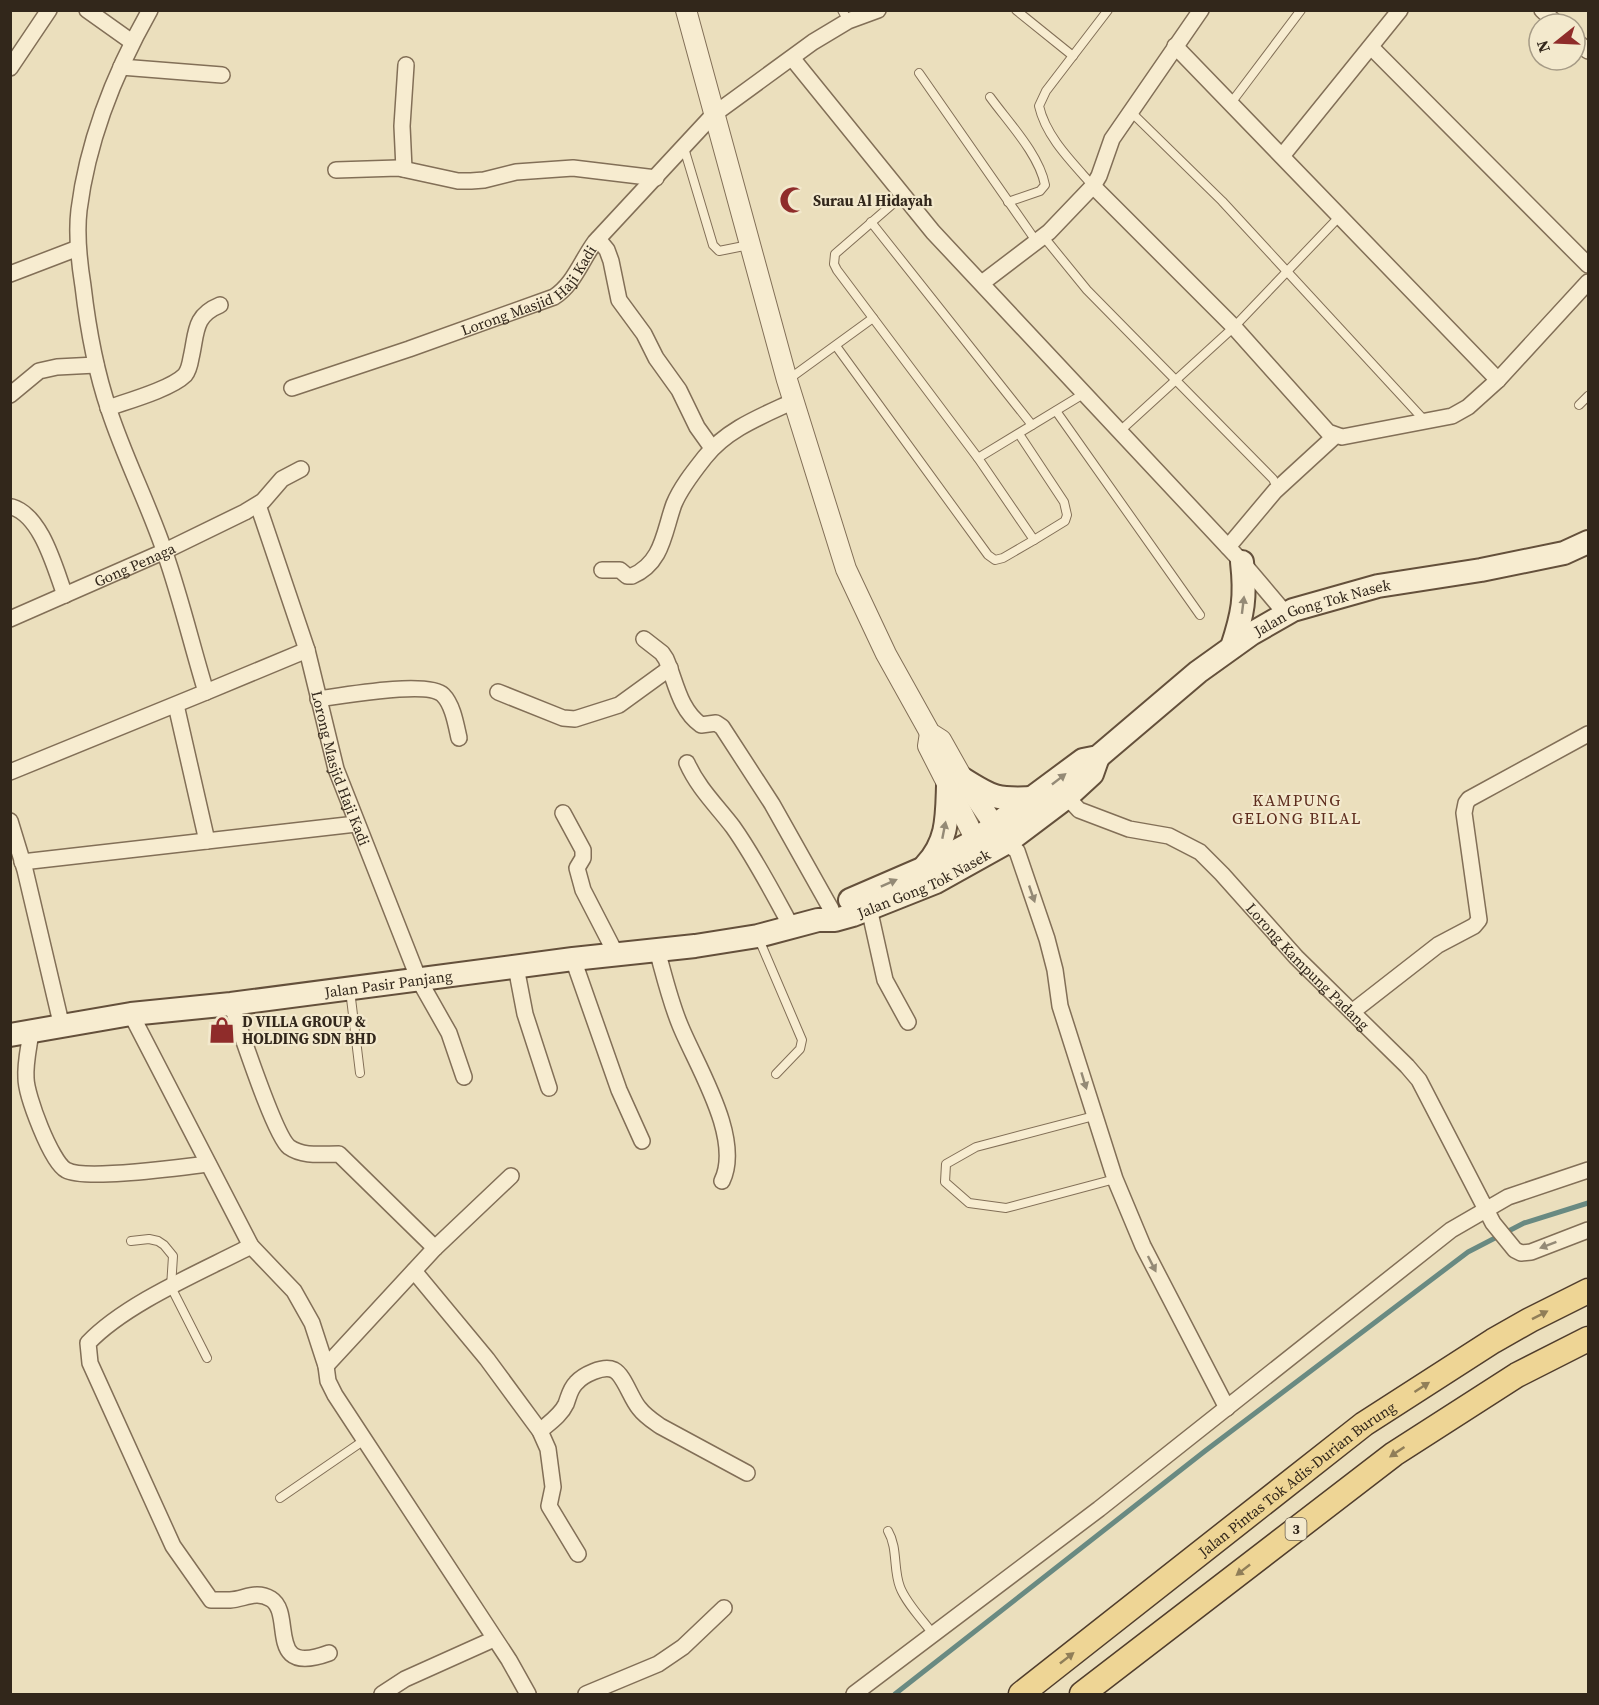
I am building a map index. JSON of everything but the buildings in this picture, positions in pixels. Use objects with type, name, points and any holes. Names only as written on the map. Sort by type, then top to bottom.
[{"type":"main road","name":"Jalan Gong Tok Nasek","points":[[1001,835],[1034,798],[1083,760],[1098,757],[1198,672],[1286,614],[1320,601],[1367,588],[1524,562],[1564,553],[1588,542]]},
{"type":"main road","points":[[1233,647],[1243,613],[1245,589],[1235,554]]},
{"type":"main road","name":"Jalan Gong Tok Nasek","points":[[825,914],[835,920],[936,882],[980,848],[1067,797],[1092,774],[1098,757]]},
{"type":"main road","points":[[923,868],[934,857],[943,838],[947,810],[955,782],[995,797],[1034,798]]},
{"type":"main road","name":"Jalan Gong Tok Nasek","points":[[763,934],[791,927],[825,914],[923,868],[980,848]]},
{"type":"main road","name":"Jalan Pasir Panjang","points":[[21,1033],[131,1014],[350,989],[657,950],[763,934]]},
{"type":"main road","name":"Jalan Pintas Tok Adis-Durian Burung","points":[[1021,1695],[1364,1424],[1493,1341],[1588,1291]]},
{"type":"main road","name":"3","points":[[1082,1695],[1394,1454],[1517,1375],[1588,1339]]},
{"type":"street","points":[[10,68],[49,10]]},
{"type":"street","points":[[87,10],[132,42]]},
{"type":"street","points":[[150,10],[132,42],[99,120],[88,161],[79,211],[78,248],[90,340],[108,408],[165,551],[206,692]]},
{"type":"street","points":[[686,10],[713,116],[787,380],[846,568],[886,654],[930,733],[941,740],[980,848]]},
{"type":"street","name":"Lorong Masjid Haji Kadi","points":[[292,388],[554,297],[569,285],[585,256],[598,239],[713,116],[845,16],[878,10]]},
{"type":"street","points":[[982,283],[1021,255],[1093,186],[1099,176],[1112,139],[1201,10]]},
{"type":"street","points":[[1282,156],[1400,10]]},
{"type":"street","points":[[1175,46],[1498,380]]},
{"type":"street","points":[[1371,47],[1588,265]]},
{"type":"street","points":[[792,58],[933,232],[1235,554],[1286,614]]},
{"type":"street","points":[[404,169],[402,126],[406,65]]},
{"type":"street","points":[[121,67],[222,75]]},
{"type":"street","points":[[336,170],[404,169],[471,182],[516,172],[556,168],[602,170],[656,178]]},
{"type":"street","points":[[1093,186],[1234,327],[1328,432],[1335,436],[1351,437],[1459,413],[1498,380],[1588,282]]},
{"type":"street","points":[[598,239],[607,250],[611,261],[619,300],[644,334],[656,358],[679,390],[697,427],[712,448]]},
{"type":"street","points":[[10,274],[78,248]]},
{"type":"street","points":[[108,408],[169,385],[184,376],[190,366],[201,316],[210,309],[220,306]]},
{"type":"street","points":[[10,395],[30,376],[39,371],[57,367],[96,365]]},
{"type":"street","points":[[602,570],[617,569],[632,576],[651,563],[660,549],[675,503],[684,485],[712,448],[738,428],[794,400]]},
{"type":"street","points":[[1235,554],[1275,491],[1335,436]]},
{"type":"street","points":[[258,505],[278,482],[301,469]]},
{"type":"street","name":"Lorong Masjid Haji Kadi","points":[[258,505],[308,650],[336,769],[419,980],[449,1033],[464,1077]]},
{"type":"street","name":"Gong Penaga","points":[[10,619],[165,551],[258,505]]},
{"type":"street","points":[[12,507],[25,513],[38,529],[65,596]]},
{"type":"street","points":[[644,639],[662,653],[670,668],[682,703],[689,713],[701,725],[711,722],[718,724],[729,738],[772,804],[825,914]]},
{"type":"street","points":[[10,772],[308,650]]},
{"type":"street","points":[[498,692],[563,718],[575,719],[619,705],[670,668]]},
{"type":"street","points":[[318,699],[397,689],[436,692],[445,697],[459,738]]},
{"type":"street","points":[[176,705],[207,841]]},
{"type":"street","points":[[1352,1012],[1438,945],[1474,926],[1479,920],[1464,813],[1469,799],[1588,734]]},
{"type":"street","points":[[687,763],[698,783],[754,860],[791,927]]},
{"type":"street","points":[[955,782],[1017,851],[1047,939],[1055,970],[1060,1006],[1115,1179],[1143,1246],[1227,1408]]},
{"type":"street","name":"Lorong Kampung Padang","points":[[1067,797],[1079,810],[1129,829],[1169,836],[1200,852],[1222,874],[1296,957],[1419,1080],[1493,1223],[1509,1245],[1521,1254],[1588,1230]]},
{"type":"street","points":[[563,813],[583,850],[583,858],[577,868],[583,890],[616,954]]},
{"type":"street","points":[[10,821],[62,1027]]},
{"type":"street","points":[[22,862],[356,824]]},
{"type":"street","points":[[869,908],[885,981],[908,1022]]},
{"type":"street","points":[[657,950],[678,1021],[708,1082],[717,1108],[726,1149],[726,1172],[722,1181]]},
{"type":"street","points":[[573,959],[619,1090],[642,1141]]},
{"type":"street","points":[[516,967],[525,1014],[549,1088]]},
{"type":"street","points":[[231,1004],[273,1118],[287,1146],[303,1154],[339,1154],[435,1248]]},
{"type":"street","points":[[131,1014],[250,1246],[294,1291],[312,1323],[326,1366],[328,1381],[363,1440],[509,1660],[528,1695]]},
{"type":"street","points":[[21,1033],[26,1079],[34,1110],[50,1148],[58,1163],[65,1170],[77,1174],[110,1173],[208,1164]]},
{"type":"street","points":[[854,1695],[1099,1509],[1451,1230],[1508,1197],[1588,1170]]},
{"type":"street","points":[[326,1366],[435,1248],[511,1176]]},
{"type":"street","points":[[250,1246],[171,1287],[101,1330],[88,1343],[90,1363],[173,1546],[211,1600],[228,1600],[252,1594],[270,1598],[277,1606],[286,1646],[291,1654],[310,1659],[329,1653]]},
{"type":"street","points":[[414,1271],[487,1359],[540,1431],[548,1449],[554,1487],[549,1506],[578,1554]]},
{"type":"street","points":[[540,1431],[559,1413],[577,1381],[605,1368],[614,1370],[622,1378],[628,1392],[649,1419],[747,1473]]},
{"type":"street","points":[[586,1695],[658,1664],[683,1647],[724,1608]]},
{"type":"street","points":[[382,1695],[405,1679],[494,1639]]},
{"type":"lane","points":[[1016,10],[1073,56]]},
{"type":"lane","points":[[1093,186],[1062,150],[1044,121],[1039,106],[1046,91],[1108,10]]},
{"type":"lane","points":[[1231,103],[1301,10]]},
{"type":"lane","points":[[919,73],[1008,202],[1039,239],[1273,479],[1277,487],[1275,491]]},
{"type":"lane","points":[[990,97],[1034,158],[1043,174],[1045,185],[1040,191],[1008,202]]},
{"type":"lane","points":[[1131,112],[1222,201],[1425,421]]},
{"type":"lane","points":[[684,148],[713,245],[719,251],[750,244]]},
{"type":"lane","points":[[903,195],[835,254],[837,270],[978,458],[1034,540]]},
{"type":"lane","points":[[1120,431],[1234,327],[1340,216]]},
{"type":"lane","points":[[871,222],[1032,425]]},
{"type":"lane","points":[[787,380],[873,318]]},
{"type":"lane","points":[[836,346],[988,555],[995,560],[1003,558],[1065,521],[1064,502],[1019,434]]},
{"type":"lane","points":[[978,458],[1085,393]]},
{"type":"lane","points":[[1580,405],[1588,396]]},
{"type":"lane","points":[[1056,411],[1200,615]]},
{"type":"lane","points":[[763,934],[802,1040],[800,1049],[776,1074]]},
{"type":"lane","points":[[350,989],[360,1073]]},
{"type":"lane","points":[[1094,1116],[976,1147],[946,1164],[945,1182],[969,1203],[1006,1208],[1115,1179]]},
{"type":"lane","points":[[132,1240],[149,1239],[164,1245],[172,1256],[171,1287],[207,1358]]},
{"type":"lane","points":[[280,1498],[363,1440]]},
{"type":"lane","points":[[888,1531],[895,1554],[899,1585],[933,1634]]},
{"type":"waterway","points":[[895,1694],[1205,1451],[1468,1252],[1524,1223],[1588,1203]]},
{"type":"place","name":"Surau Al Hidayah","points":[[793,200]]},
{"type":"place","name":"D VILLA GROUP & HOLDING SDN BHD","points":[[222,1030]]},
{"type":"district","name":"KAMPUNG GELONG BILAL","points":[[1297,809]]}]
